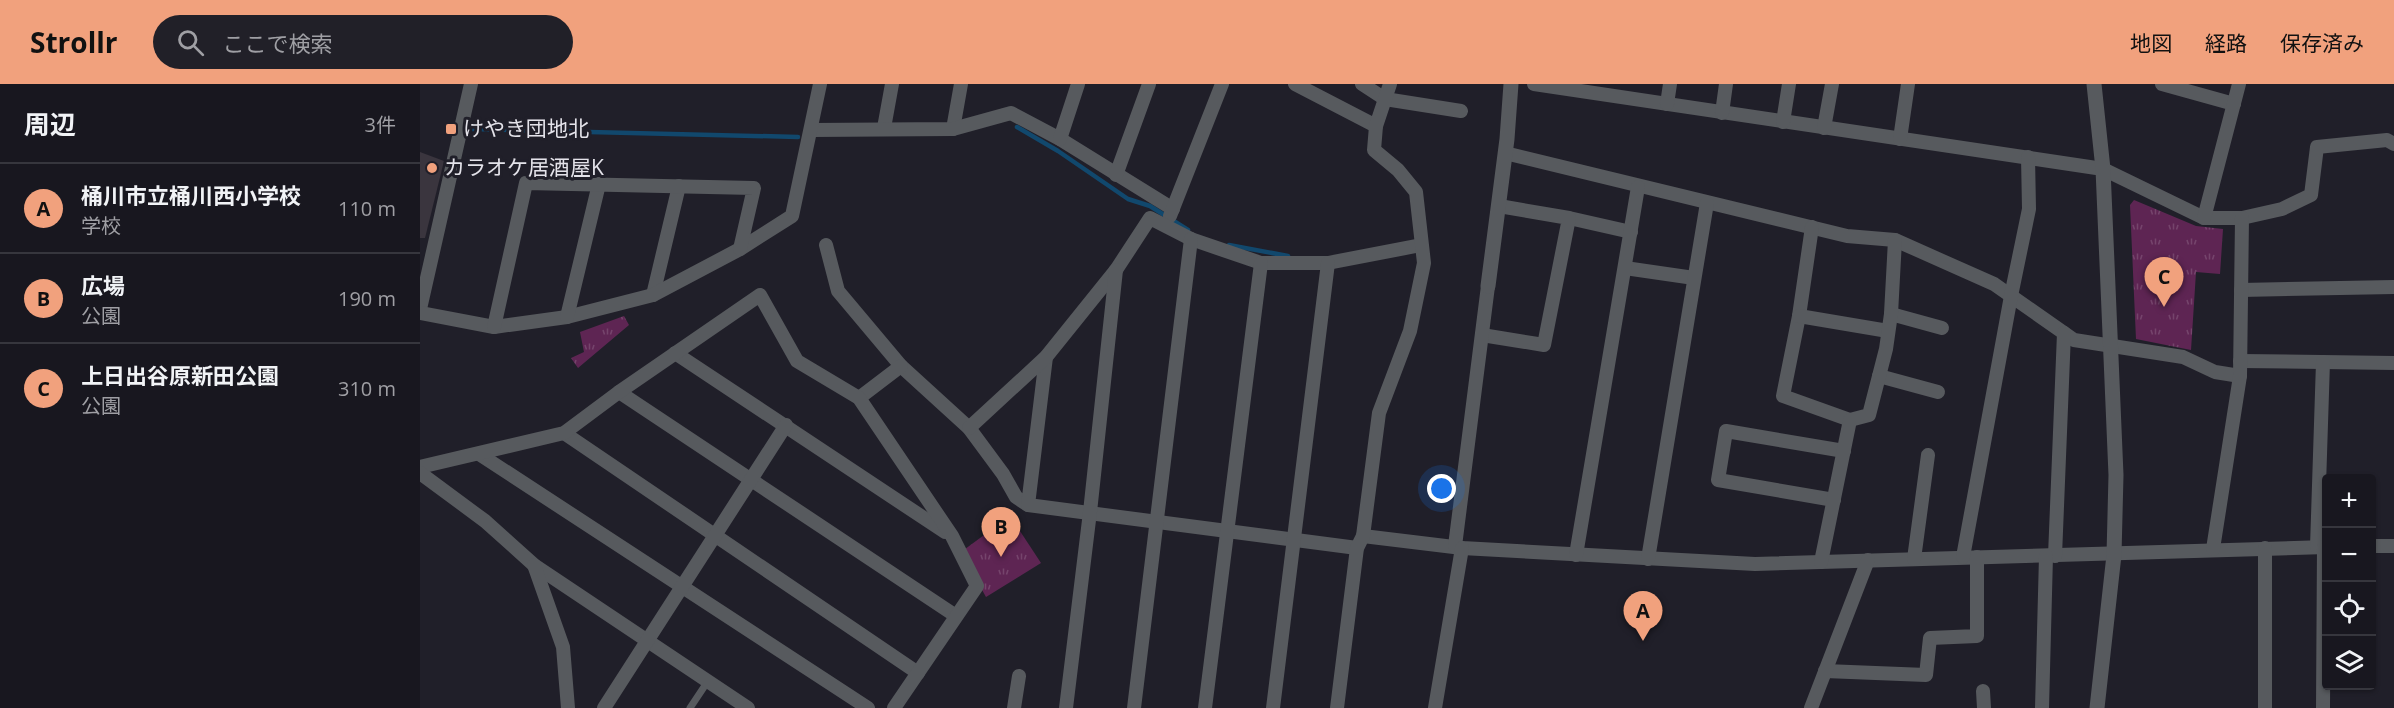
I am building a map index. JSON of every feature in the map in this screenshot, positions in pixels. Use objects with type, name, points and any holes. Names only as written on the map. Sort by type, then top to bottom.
[{"type":"street","points":[[471,84],[420,311],[494,327],[567,317],[653,296],[740,249],[792,216],[820,84]]},
{"type":"street","points":[[884,128],[892,84]]},
{"type":"street","points":[[953,129],[961,84]]},
{"type":"street","points":[[1060,139],[1078,84]]},
{"type":"street","points":[[1116,176],[1149,84]]},
{"type":"street","points":[[1167,226],[1222,84]]},
{"type":"street","points":[[1295,84],[1376,126]]},
{"type":"street","points":[[1362,84],[1385,99],[1461,111]]},
{"type":"street","points":[[1337,708],[1379,413],[1410,331],[1424,263],[1416,192],[1398,170],[1374,150],[1376,126],[1390,84]]},
{"type":"street","points":[[1435,708],[1458,547],[1499,206],[1510,84]]},
{"type":"street","points":[[1534,84],[1613,90],[1667,104],[2103,169],[2204,218],[2242,218],[2282,209],[2311,195],[2317,147],[2387,140],[2394,144]]},
{"type":"street","points":[[1667,104],[1670,84]]},
{"type":"street","points":[[1722,112],[1726,84]]},
{"type":"street","points":[[1783,122],[1789,84]]},
{"type":"street","points":[[1824,128],[1832,84]]},
{"type":"street","points":[[1900,139],[1908,84]]},
{"type":"street","points":[[2094,84],[2103,169],[2116,475],[2114,555],[2097,708]]},
{"type":"street","points":[[2162,84],[2234,104]]},
{"type":"street","points":[[2204,218],[2239,84]]},
{"type":"street","points":[[812,130],[953,129],[1011,113],[1060,139],[1116,176],[1173,209]]},
{"type":"street","points":[[1505,153],[1847,236],[1895,240],[1994,284],[2073,340],[2183,357],[2215,372],[2240,376]]},
{"type":"street","points":[[1825,671],[1926,675],[1930,638],[1977,636],[1970,557],[2011,296],[2029,209],[2028,157]]},
{"type":"street","points":[[494,327],[526,183],[754,188],[740,249]]},
{"type":"street","points":[[567,317],[598,184]]},
{"type":"street","points":[[653,296],[679,186]]},
{"type":"street","points":[[1576,555],[1638,187]]},
{"type":"street","points":[[1648,559],[1707,203]]},
{"type":"street","points":[[1499,206],[1569,218],[1630,232]]},
{"type":"street","points":[[969,428],[1046,357],[1116,270],[1150,218],[1191,239],[1261,262],[1328,263],[1421,245]]},
{"type":"street","points":[[1482,335],[1544,345],[1569,218]]},
{"type":"street","points":[[2213,549],[2240,376],[2242,218]]},
{"type":"street","points":[[1812,227],[1799,316],[1783,396],[1850,420],[1869,415],[1879,376],[1891,314],[1895,240]]},
{"type":"street","points":[[1134,708],[1191,239]]},
{"type":"street","points":[[826,245],[838,291],[901,366],[969,428],[1003,474],[1016,497],[1028,505],[1294,539],[1755,564],[2322,547]]},
{"type":"street","points":[[1205,708],[1261,262]]},
{"type":"street","points":[[1274,708],[1328,263]]},
{"type":"street","points":[[1625,268],[1694,278]]},
{"type":"street","points":[[1066,708],[1116,270]]},
{"type":"street","points":[[2241,290],[2394,287]]},
{"type":"street","points":[[420,467],[564,434],[620,392],[760,295],[797,361],[859,398],[952,536],[977,586],[894,708]]},
{"type":"street","points":[[1891,314],[1942,328]]},
{"type":"street","points":[[1799,316],[1888,331]]},
{"type":"street","points":[[2042,708],[2064,333]]},
{"type":"street","points":[[675,353],[952,536]]},
{"type":"street","points":[[1028,505],[1046,357]]},
{"type":"street","points":[[2240,361],[2394,363]]},
{"type":"street","points":[[2322,528],[2323,362]]},
{"type":"street","points":[[859,398],[901,366]]},
{"type":"street","points":[[1879,376],[1938,392]]},
{"type":"street","points":[[620,392],[956,615]]},
{"type":"street","points":[[1821,562],[1850,420]]},
{"type":"street","points":[[604,708],[786,425]]},
{"type":"street","points":[[1834,500],[1718,480],[1726,431],[1844,451]]},
{"type":"street","points":[[564,434],[918,673]]},
{"type":"street","points":[[479,454],[868,708]]},
{"type":"street","points":[[1914,559],[1928,455]]},
{"type":"street","points":[[420,473],[485,521],[534,565],[748,708]]},
{"type":"street","points":[[2376,546],[2394,546]]},
{"type":"street","points":[[2265,548],[2265,708]]},
{"type":"street","points":[[1810,708],[1868,560]]},
{"type":"street","points":[[534,565],[563,647],[568,708]]},
{"type":"street","points":[[2322,582],[2324,708]]},
{"type":"street","points":[[1014,708],[1019,676]]},
{"type":"street","points":[[1983,691],[1984,708]]},
{"type":"lane","points":[[690,708],[708,681]]},
{"type":"green space","points":[[2134,200],[2196,226],[2223,229],[2220,274],[2196,272],[2191,350],[2136,339],[2130,205]]},
{"type":"green space","points":[[624,316],[629,325],[578,368],[571,358],[584,352],[580,332]]},
{"type":"green space","points":[[1010,516],[1041,563],[986,597],[961,552]]},
{"type":"building","points":[[420,152],[444,161],[425,238],[420,238]]},
{"type":"waterway","points":[[1017,127],[1058,151],[1128,199],[1150,206],[1188,230]]},
{"type":"waterway","points":[[472,129],[798,137]]},
{"type":"waterway","points":[[1229,245],[1288,256]]},
{"type":"place","name":"けやき団地北","points":[[451,129]]},
{"type":"place","name":"カラオケ居酒屋K","points":[[432,168]]},
{"type":"place","name":"上日出谷原新田公園","points":[[2164,307]]},
{"type":"place","name":"広場","points":[[1001,557]]},
{"type":"place","name":"桶川市立桶川西小学校","points":[[1643,641]]}]
